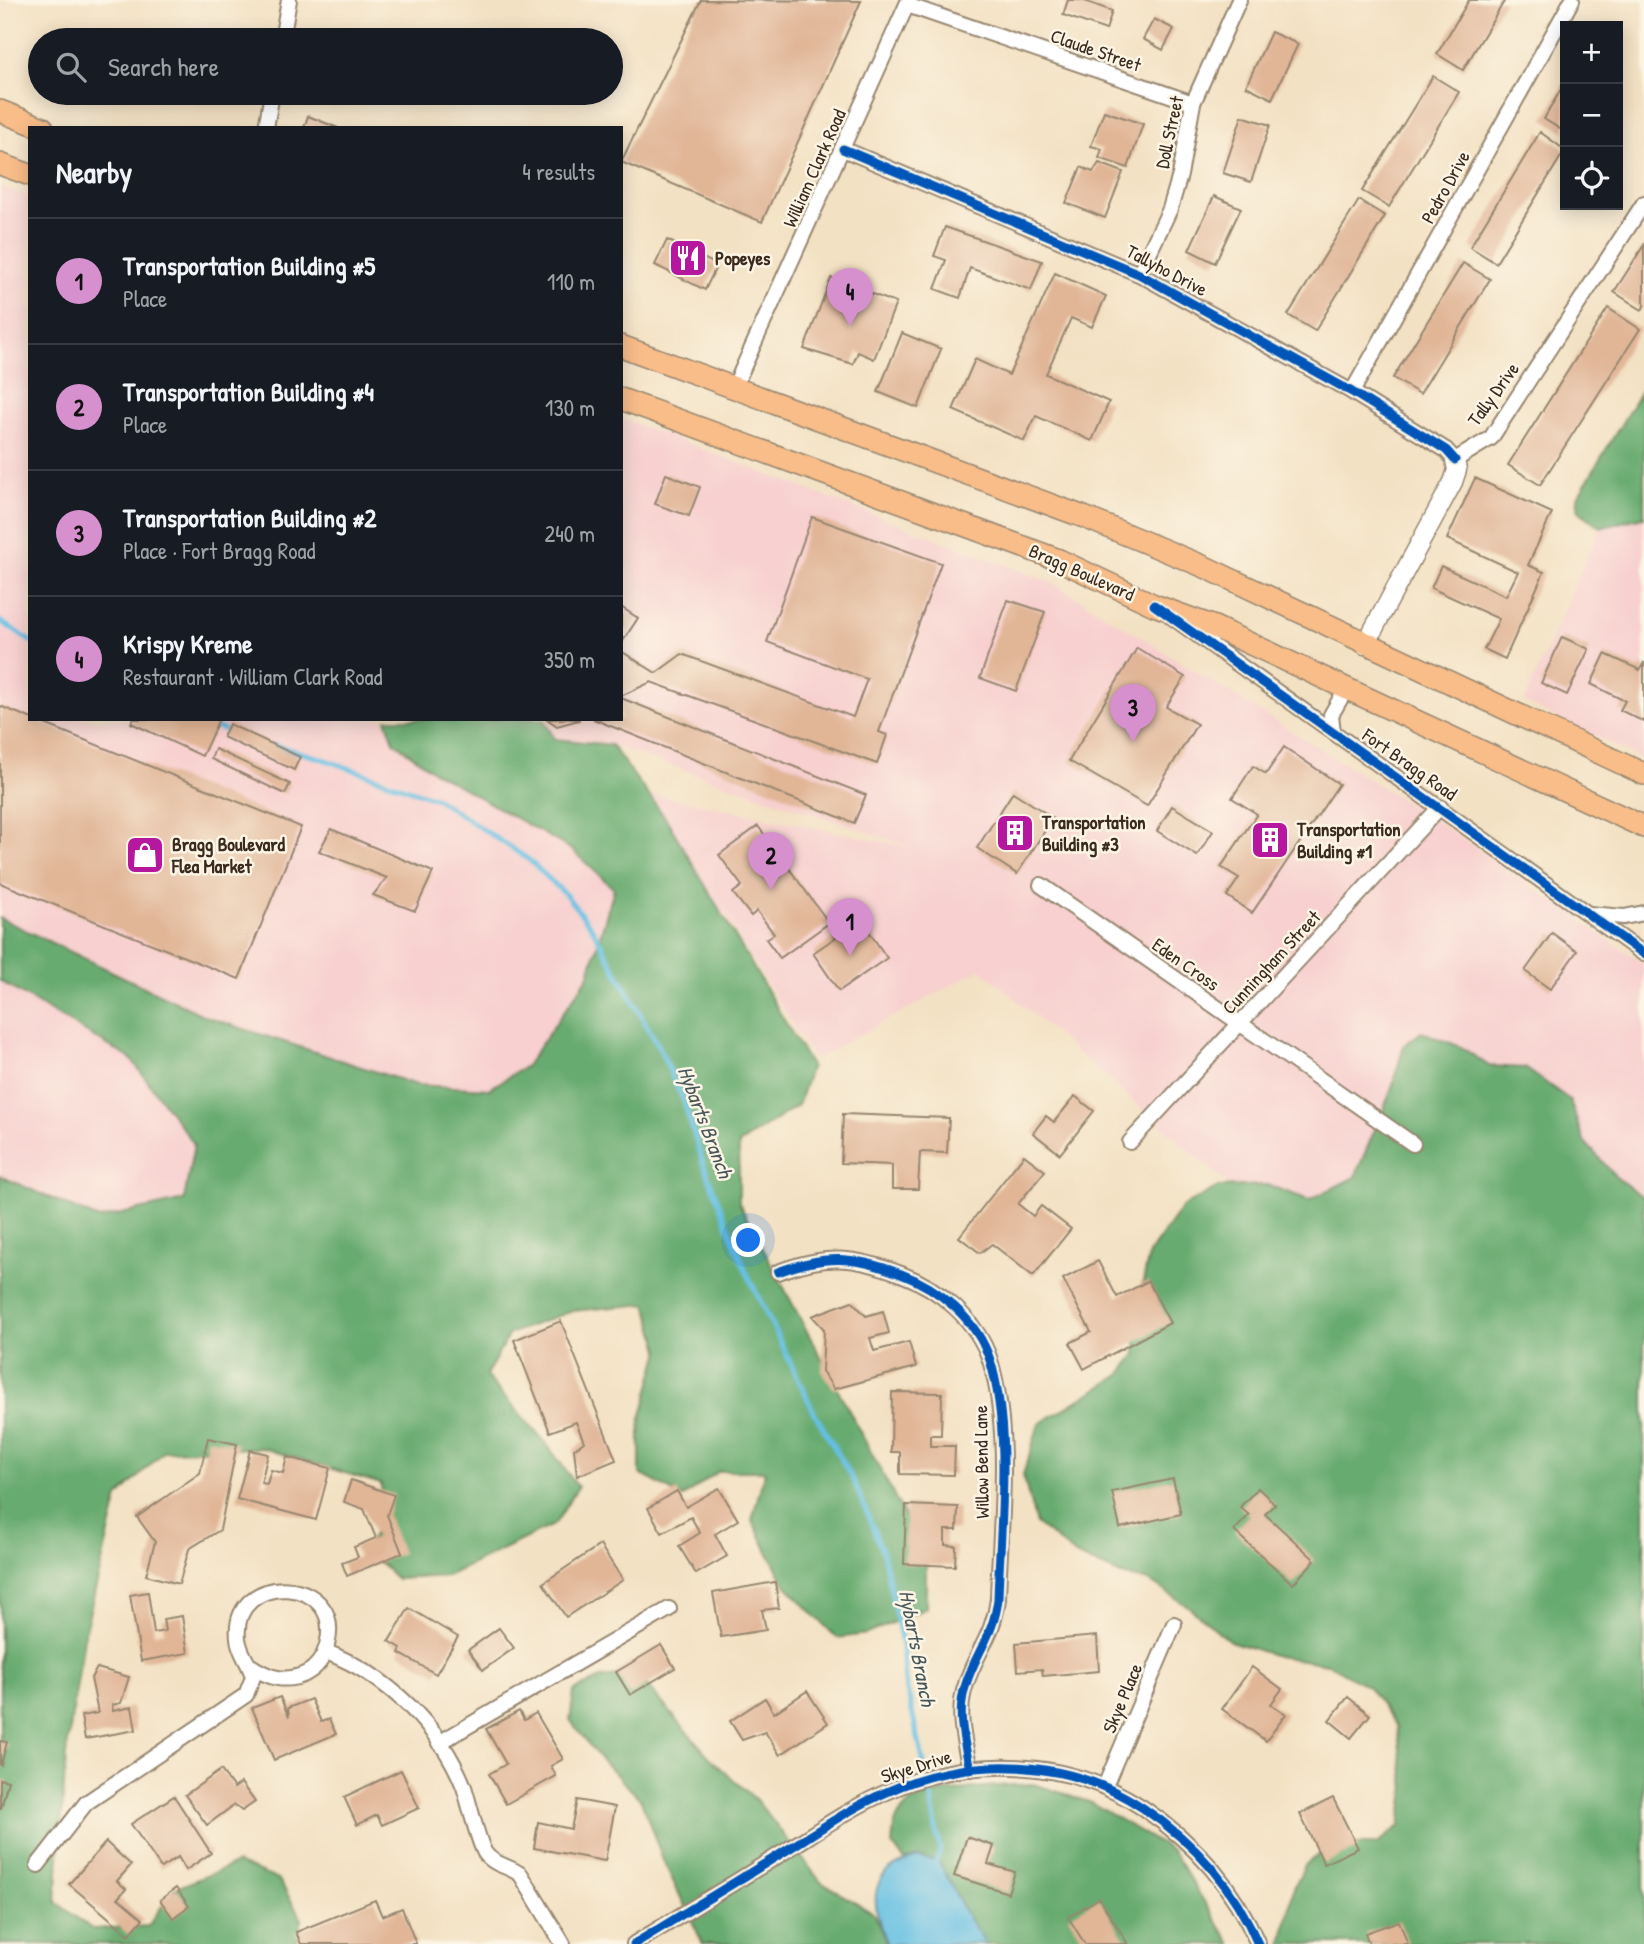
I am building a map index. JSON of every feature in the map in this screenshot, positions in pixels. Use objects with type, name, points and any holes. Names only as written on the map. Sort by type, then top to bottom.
[{"type":"main road","points":[[0,111],[38,126]]},
{"type":"main road","points":[[0,164],[28,174]]},
{"type":"main road","points":[[623,347],[733,390],[1096,522],[1205,567],[1365,645],[1644,774]]},
{"type":"main road","name":"Bragg Boulevard","points":[[623,400],[1059,560],[1154,605],[1212,626],[1644,827]]},
{"type":"street","points":[[284,28],[289,0]]},
{"type":"street","name":"Doll Street","points":[[1139,274],[1170,209],[1180,175],[1192,103],[1239,0]]},
{"type":"street","name":"Pedro Drive","points":[[1353,393],[1572,0]]},
{"type":"street","name":"Claude Street","points":[[908,3],[1192,103]]},
{"type":"street","name":"William Clark Road","points":[[733,390],[908,3]]},
{"type":"street","points":[[266,126],[270,105]]},
{"type":"street","name":"Tallyho Drive","points":[[843,149],[1139,274],[1353,393],[1446,450],[1455,460]]},
{"type":"street","name":"Tally Drive","points":[[1455,460],[1491,438],[1644,203]]},
{"type":"street","points":[[1365,645],[1453,482],[1457,470],[1455,460]]},
{"type":"street","name":"Fort Bragg Road","points":[[1154,605],[1644,954]]},
{"type":"street","name":"Fort Bragg Road","points":[[1333,732],[1331,715],[1346,689]]},
{"type":"street","name":"Cunningham Street","points":[[1130,1142],[1440,807]]},
{"type":"street","name":"Eden Cross","points":[[1041,885],[1413,1144]]},
{"type":"street","points":[[1587,914],[1623,917],[1644,913]]},
{"type":"street","name":"Willow Bend Lane","points":[[778,1272],[809,1260],[863,1259],[923,1282],[962,1313],[989,1358],[1001,1417],[998,1599],[996,1621],[966,1684],[961,1703],[962,1732],[970,1769]]},
{"type":"street","points":[[38,1865],[86,1803],[246,1695],[253,1677],[238,1638],[239,1622],[246,1607],[257,1596],[272,1589],[300,1590],[322,1608],[330,1635],[326,1653],[310,1672],[295,1678],[272,1677],[251,1666]]},
{"type":"street","points":[[439,1743],[669,1609]]},
{"type":"street","name":"Skye Place","points":[[1105,1786],[1174,1625]]},
{"type":"street","points":[[326,1653],[348,1661],[397,1695],[439,1743],[463,1784],[484,1852],[495,1862],[512,1867],[521,1875],[563,1944]]},
{"type":"street","name":"Skye Drive","points":[[634,1944],[868,1801],[912,1782],[970,1769],[1042,1769],[1078,1776],[1105,1786],[1156,1816],[1189,1843],[1227,1886],[1258,1944]]},
{"type":"shaded area","points":[[0,186],[28,196],[28,721],[387,721],[394,742],[433,771],[572,850],[614,889],[588,977],[526,1066],[489,1089],[417,1085],[207,1017],[0,918]]},
{"type":"shaded area","points":[[623,419],[1055,584],[1444,826],[1644,964],[1644,1944],[1319,1263],[981,969],[814,1060],[651,794],[914,848],[611,745],[555,739],[544,721],[623,721]],"holes":[[[1137,649],[1184,677],[1166,707]],[[1253,766],[1266,774],[1339,785],[1252,913],[1227,896],[1239,878],[1221,867],[1257,814],[1232,797]],[[758,826],[829,923],[780,958],[767,939],[774,934],[757,911],[751,916],[734,893],[742,886],[719,855]],[[861,920],[839,991],[838,991],[813,953]]]},
{"type":"shaded area","points":[[1644,517],[1644,760],[1524,702],[1600,527]]},
{"type":"shaded area","points":[[0,981],[131,1059],[194,1144],[184,1200],[99,1219],[0,1176]]},
{"type":"green space","points":[[1644,386],[1644,517],[1600,527],[1579,511],[1577,498]]},
{"type":"green space","points":[[387,721],[544,721],[555,739],[611,745],[667,820],[811,1066],[798,1105],[739,1144],[739,1203],[926,1556],[926,1608],[867,1634],[837,1638],[785,1585],[752,1520],[765,1471],[719,1471],[683,1497],[640,1474],[640,1422],[660,1350],[647,1304],[572,1311],[509,1334],[486,1376],[545,1442],[578,1487],[555,1524],[447,1576],[397,1579],[365,1549],[384,1517],[381,1484],[263,1448],[164,1451],[118,1497],[85,1631],[66,1755],[56,1902],[92,1929],[148,1926],[174,1889],[237,1863],[279,1880],[302,1919],[296,1944],[0,1944],[0,1176],[99,1219],[184,1200],[194,1144],[131,1059],[0,981],[0,918],[207,1017],[417,1085],[489,1089],[526,1066],[588,977],[614,889],[572,850],[433,771],[394,742]]},
{"type":"green space","points":[[1422,1032],[1461,1047],[1489,1066],[1525,1068],[1570,1100],[1583,1140],[1616,1177],[1644,1198],[1644,1944],[1282,1944],[1294,1887],[1305,1865],[1332,1844],[1377,1844],[1400,1826],[1405,1789],[1397,1726],[1368,1687],[1328,1664],[1276,1656],[1230,1641],[1189,1607],[1149,1581],[1121,1575],[1077,1556],[1036,1524],[1023,1475],[1039,1424],[1120,1375],[1136,1354],[1136,1315],[1149,1254],[1182,1207],[1218,1187],[1268,1185],[1309,1200],[1355,1177],[1391,1091],[1404,1045]]},
{"type":"green space","points":[[637,1674],[711,1759],[756,1800],[821,1882],[874,1914],[887,1944],[703,1944],[663,1860],[641,1800],[597,1755],[570,1720],[574,1691],[601,1678]]},
{"type":"green space","points":[[1034,1784],[1092,1803],[1172,1851],[1231,1944],[986,1944],[919,1857],[905,1860],[892,1846],[897,1820],[906,1806],[915,1800],[967,1789]]},
{"type":"water","points":[[919,1857],[939,1862],[968,1917],[986,1944],[887,1944],[877,1915],[877,1890],[881,1879],[889,1870]]},
{"type":"building","points":[[701,0],[861,1],[762,222],[623,163],[623,158]]},
{"type":"building","points":[[1068,0],[1082,0],[1112,11],[1106,30],[1063,15]]},
{"type":"building","points":[[1469,0],[1505,0],[1463,70],[1437,54]]},
{"type":"building","points":[[1154,19],[1174,29],[1163,50],[1143,39]]},
{"type":"building","points":[[1271,32],[1298,44],[1272,99],[1246,86]]},
{"type":"building","points":[[1433,76],[1459,92],[1389,207],[1362,191]]},
{"type":"building","points":[[1560,91],[1560,129],[1544,119]]},
{"type":"building","points":[[1104,111],[1143,124],[1128,168],[1099,158],[1102,149],[1091,146]]},
{"type":"building","points":[[308,116],[333,126],[305,126]]},
{"type":"building","points":[[1242,116],[1270,125],[1251,182],[1223,173]]},
{"type":"building","points":[[1540,132],[1560,146],[1560,158],[1496,263],[1470,247]]},
{"type":"building","points":[[1099,163],[1123,172],[1105,218],[1066,203],[1081,167],[1093,172]]},
{"type":"building","points":[[1214,196],[1241,208],[1215,263],[1189,250]]},
{"type":"building","points":[[1359,200],[1385,216],[1315,331],[1288,315]]},
{"type":"building","points":[[945,227],[1042,261],[1031,290],[970,268],[960,298],[935,289],[946,260],[934,256]]},
{"type":"building","points":[[667,240],[717,265],[705,290],[655,265]]},
{"type":"building","points":[[1644,245],[1644,306],[1642,310],[1614,292]]},
{"type":"building","points":[[1463,263],[1490,279],[1420,394],[1393,378]]},
{"type":"building","points":[[1055,273],[1106,296],[1092,327],[1071,318],[1046,374],[1109,402],[1092,441],[1036,416],[1024,441],[953,410],[975,359],[1009,375]]},
{"type":"building","points":[[831,278],[896,303],[874,359],[858,352],[853,364],[804,349]]},
{"type":"building","points":[[1608,308],[1640,329],[1540,485],[1508,465]]},
{"type":"building","points":[[902,333],[941,349],[918,408],[878,392]]},
{"type":"building","points":[[666,474],[700,487],[689,516],[655,504]]},
{"type":"building","points":[[1475,478],[1552,513],[1528,565],[1544,572],[1505,659],[1484,649],[1499,619],[1431,588],[1441,566],[1506,596],[1518,572],[1447,539]]},
{"type":"building","points":[[812,517],[941,563],[879,732],[887,735],[877,764],[651,682],[623,695],[623,652],[656,673],[682,654],[853,717],[867,679],[767,642]]},
{"type":"building","points":[[1008,600],[1045,612],[1016,691],[980,678]]},
{"type":"building","points":[[623,608],[638,618],[623,641]]},
{"type":"building","points":[[1562,637],[1589,649],[1567,695],[1541,683]]},
{"type":"building","points":[[1137,648],[1185,677],[1166,707],[1197,724],[1147,806],[1069,761]]},
{"type":"building","points":[[1605,654],[1640,670],[1644,662],[1644,722],[1620,710],[1625,701],[1591,684]]},
{"type":"building","points":[[623,699],[866,795],[854,823],[598,721],[623,721]]},
{"type":"building","name":"Bragg Boulevard Flea Market","points":[[0,706],[28,717],[28,721],[37,721],[301,827],[239,979],[0,883]]},
{"type":"building","points":[[132,721],[218,721],[202,756],[131,723]]},
{"type":"building","points":[[550,721],[575,721],[557,726]]},
{"type":"building","points":[[229,724],[300,757],[294,770],[223,737]]},
{"type":"building","name":"Transportation Building #1","points":[[1284,747],[1339,784],[1252,913],[1227,896],[1239,878],[1221,867],[1257,814],[1232,798],[1253,766],[1266,774]]},
{"type":"building","points":[[215,749],[290,784],[285,794],[211,759]]},
{"type":"building","name":"Transportation Building #3","points":[[1013,792],[1053,818],[1017,874],[977,848]]},
{"type":"building","points":[[1172,806],[1213,831],[1197,856],[1157,831]]},
{"type":"building","points":[[758,826],[829,923],[780,958],[766,939],[774,934],[757,911],[751,916],[733,893],[742,886],[719,855]]},
{"type":"building","points":[[331,829],[433,872],[415,911],[373,895],[387,878],[319,851]]},
{"type":"building","points":[[861,920],[887,958],[839,991],[813,953]]},
{"type":"building","points":[[1552,933],[1577,951],[1550,989],[1525,971]]},
{"type":"building","points":[[1075,1096],[1094,1111],[1060,1154],[1033,1133],[1046,1116],[1054,1122]]},
{"type":"building","points":[[843,1114],[949,1118],[947,1153],[920,1152],[918,1189],[892,1189],[892,1165],[841,1163]]},
{"type":"building","points":[[1024,1155],[1045,1171],[1018,1204],[1033,1216],[1041,1206],[1071,1229],[1033,1276],[992,1244],[980,1253],[959,1237]]},
{"type":"building","points":[[1098,1261],[1117,1297],[1148,1281],[1170,1323],[1084,1369],[1070,1343],[1091,1332],[1063,1279]]},
{"type":"building","points":[[852,1301],[866,1316],[883,1311],[889,1333],[870,1338],[874,1351],[909,1342],[916,1367],[834,1389],[822,1371],[824,1329],[812,1316]]},
{"type":"building","points":[[561,1321],[616,1460],[577,1476],[574,1449],[584,1442],[576,1422],[550,1432],[514,1340]]},
{"type":"building","points":[[892,1392],[942,1393],[941,1435],[930,1435],[930,1446],[955,1446],[954,1475],[900,1474],[900,1452],[891,1452]]},
{"type":"building","points":[[208,1438],[237,1444],[220,1530],[189,1549],[179,1584],[146,1575],[155,1542],[137,1517],[200,1473]]},
{"type":"building","points":[[250,1450],[268,1454],[261,1483],[267,1484],[271,1470],[283,1473],[287,1457],[330,1468],[316,1520],[237,1499]]},
{"type":"building","points":[[1173,1479],[1181,1514],[1120,1528],[1112,1492]]},
{"type":"building","points":[[351,1480],[394,1495],[387,1515],[402,1553],[347,1576],[342,1563],[358,1557],[354,1547],[376,1538],[364,1509],[344,1502]]},
{"type":"building","points":[[719,1488],[738,1520],[715,1534],[727,1556],[696,1574],[679,1546],[700,1533],[691,1517],[662,1533],[648,1508],[677,1491],[686,1507]]},
{"type":"building","points":[[1258,1488],[1275,1504],[1265,1514],[1315,1560],[1293,1584],[1234,1531],[1249,1515],[1240,1507]]},
{"type":"building","points":[[906,1505],[958,1507],[957,1530],[945,1530],[945,1545],[956,1546],[955,1566],[904,1564]]},
{"type":"building","points":[[600,1545],[623,1580],[566,1617],[543,1583]]},
{"type":"building","points":[[775,1582],[779,1608],[762,1610],[766,1630],[721,1637],[713,1593]]},
{"type":"building","points":[[148,1592],[154,1633],[165,1631],[163,1619],[182,1616],[188,1653],[141,1661],[130,1595]]},
{"type":"building","points":[[409,1608],[458,1637],[436,1674],[399,1653],[401,1648],[389,1641]]},
{"type":"building","points":[[499,1628],[514,1648],[483,1670],[468,1650]]},
{"type":"building","points":[[1097,1636],[1099,1671],[1043,1676],[1042,1669],[1018,1671],[1016,1643]]},
{"type":"building","points":[[661,1645],[675,1668],[630,1695],[616,1672]]},
{"type":"building","points":[[1252,1667],[1282,1689],[1271,1704],[1286,1714],[1266,1741],[1222,1709]]},
{"type":"building","points":[[97,1668],[129,1677],[121,1703],[112,1705],[113,1711],[132,1707],[136,1730],[85,1739],[81,1716],[98,1713],[91,1678]]},
{"type":"building","points":[[807,1691],[828,1723],[780,1755],[765,1732],[742,1740],[730,1721],[765,1698],[774,1713]]},
{"type":"building","points":[[280,1697],[289,1717],[288,1708],[311,1699],[321,1722],[329,1719],[336,1734],[274,1760],[252,1708]]},
{"type":"building","points":[[1348,1697],[1370,1715],[1351,1738],[1329,1720]]},
{"type":"building","points":[[519,1711],[524,1720],[536,1713],[563,1759],[551,1766],[556,1776],[506,1804],[489,1774],[506,1764],[486,1729]]},
{"type":"building","points":[[0,1741],[7,1742],[1,1765],[0,1764]]},
{"type":"building","points":[[221,1770],[234,1788],[241,1783],[255,1802],[242,1811],[234,1805],[207,1825],[185,1795]]},
{"type":"building","points":[[401,1770],[419,1808],[382,1825],[377,1815],[357,1825],[344,1797]]},
{"type":"building","points":[[0,1779],[8,1781],[1,1808],[0,1808]]},
{"type":"building","points":[[174,1796],[211,1853],[186,1870],[178,1857],[161,1868],[131,1824]]},
{"type":"building","points":[[1333,1798],[1358,1848],[1324,1864],[1300,1814]]},
{"type":"building","points":[[577,1800],[615,1807],[605,1861],[534,1848],[538,1822],[571,1829]]},
{"type":"building","points":[[967,1837],[994,1846],[988,1864],[1015,1872],[1008,1893],[954,1876]]},
{"type":"building","points":[[106,1842],[131,1865],[117,1881],[126,1889],[118,1898],[143,1919],[129,1935],[69,1884]]},
{"type":"building","points":[[176,1888],[189,1906],[173,1918],[160,1900]]},
{"type":"building","points":[[1099,1898],[1128,1944],[1085,1944],[1068,1917]]},
{"type":"building","points":[[375,1900],[382,1916],[402,1908],[416,1944],[301,1944],[296,1932]]},
{"type":"building","points":[[1399,1921],[1408,1944],[1369,1944],[1365,1933]]},
{"type":"waterway","name":"Hybarts Branch","points":[[0,621],[28,640]]},
{"type":"waterway","name":"Hybarts Branch","points":[[210,725],[230,732]]},
{"type":"waterway","name":"Hybarts Branch","points":[[273,745],[320,758],[437,799],[528,859],[565,894],[592,928],[660,1049],[684,1102],[703,1163],[745,1269],[814,1412],[855,1484],[883,1553],[902,1644],[905,1681],[924,1764]]},
{"type":"waterway","name":"Hybarts Branch","points":[[930,1792],[940,1851],[934,1868]]},
{"type":"cycle path","points":[[843,149],[1139,274],[1352,392],[1446,450],[1455,460]]},
{"type":"cycle path","points":[[1154,605],[1644,954]]},
{"type":"cycle path","points":[[778,1272],[811,1262],[840,1260],[869,1264],[901,1274],[929,1288],[955,1307],[976,1332],[990,1360],[997,1388],[1003,1447],[998,1599],[993,1623],[963,1695],[962,1727],[970,1769]]},
{"type":"cycle path","points":[[634,1944],[875,1797],[920,1779],[986,1767],[1019,1767],[1083,1779],[1114,1791],[1143,1808],[1162,1821],[1211,1867],[1237,1903],[1258,1944]]},
{"type":"place","name":"Popeyes","points":[[688,258]]},
{"type":"place","name":"Krispy Kreme","points":[[850,326]]},
{"type":"place","name":"Transportation Building #2","points":[[1133,742]]},
{"type":"place","name":"Transportation Building #3","points":[[1015,833]]},
{"type":"place","name":"Transportation Building #1","points":[[1270,840]]},
{"type":"place","name":"Bragg Boulevard Flea Market","points":[[145,855]]},
{"type":"place","name":"Transportation Building #4","points":[[771,890]]},
{"type":"place","name":"Transportation Building #5","points":[[850,956]]}]
